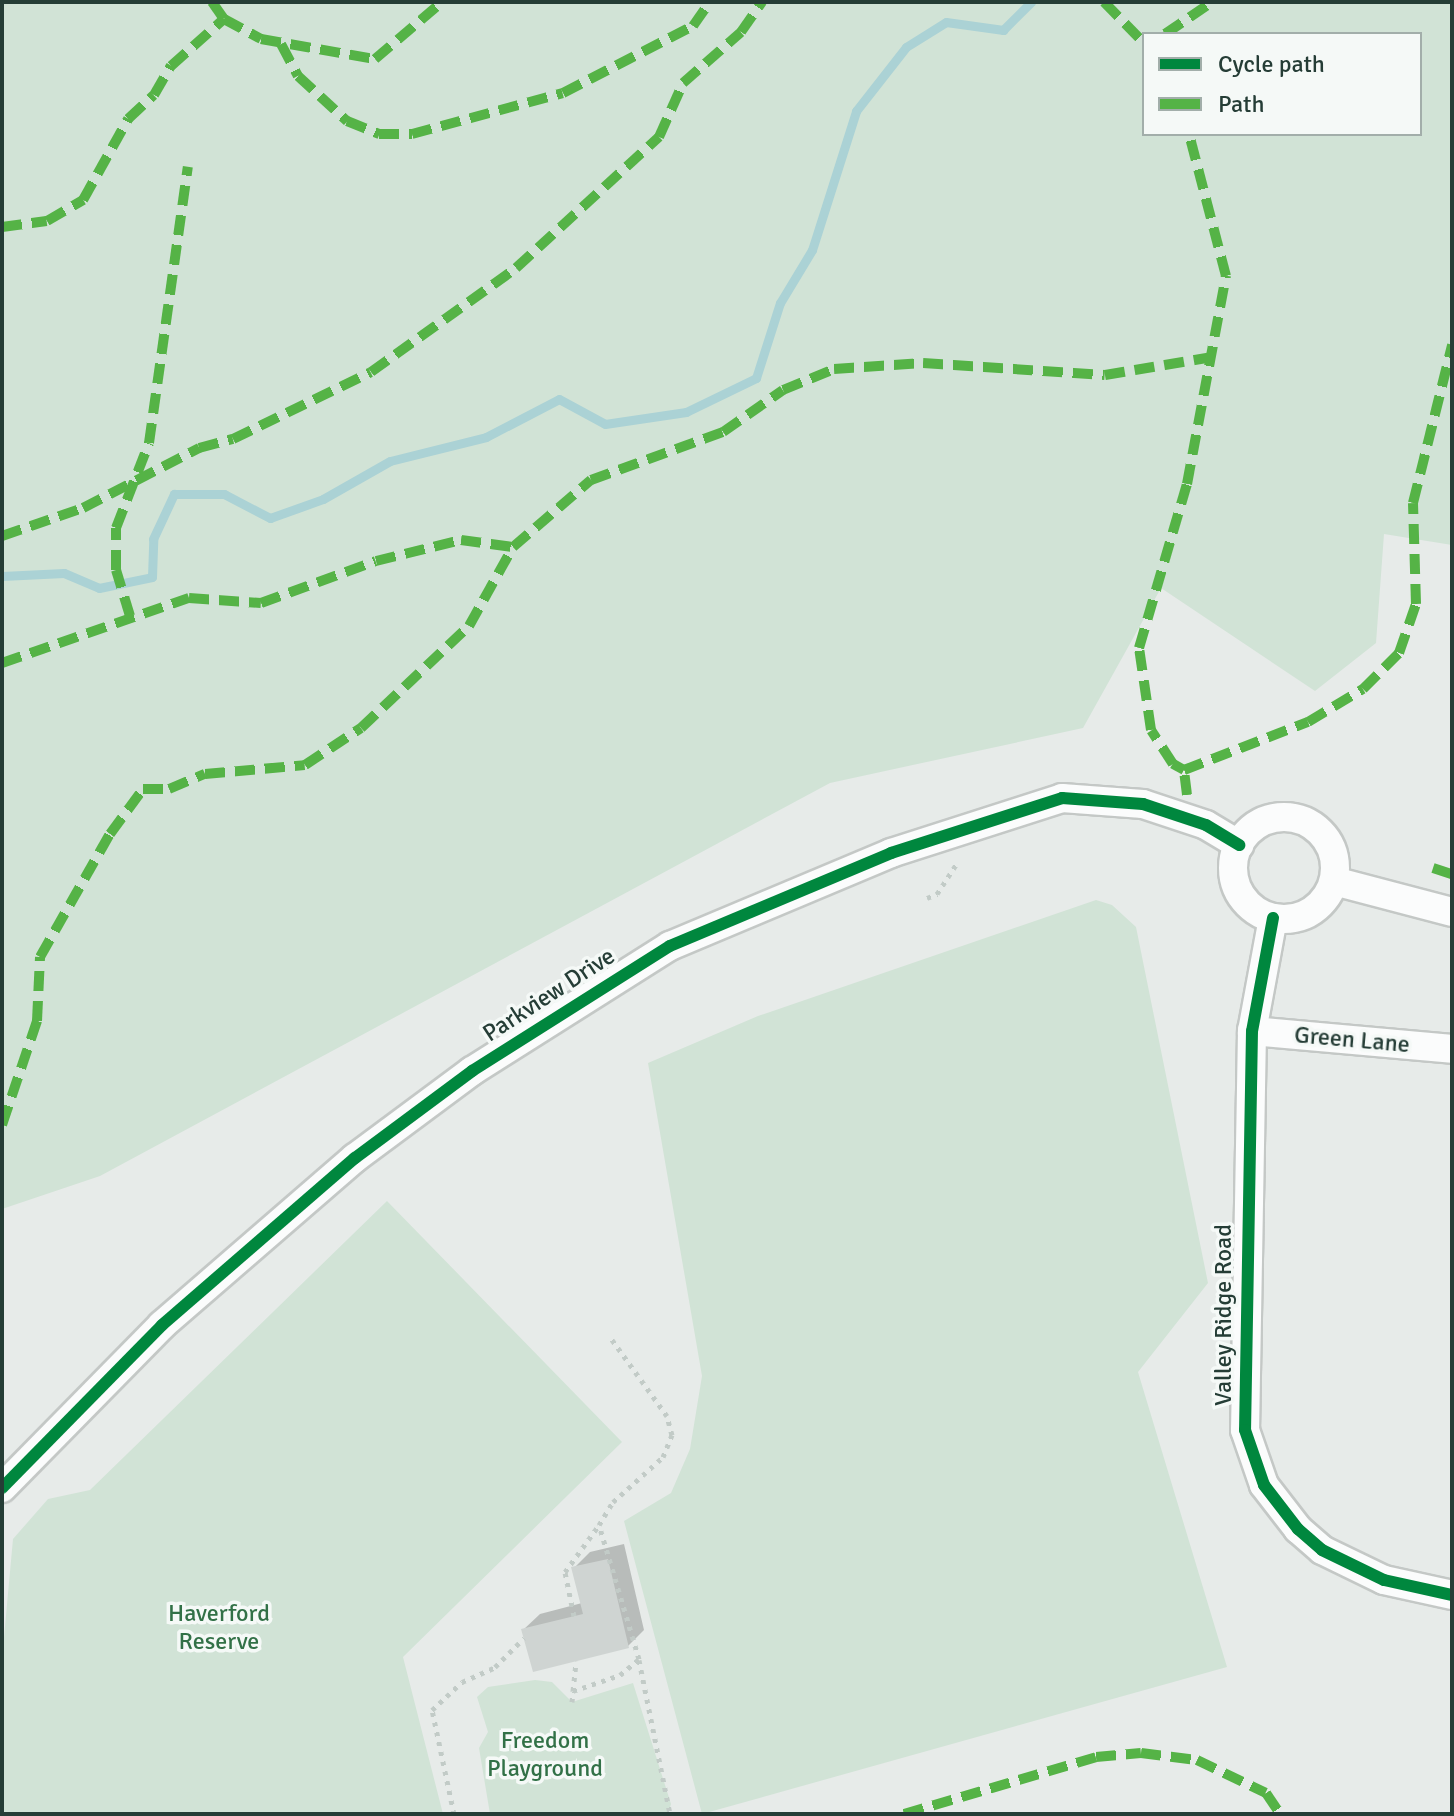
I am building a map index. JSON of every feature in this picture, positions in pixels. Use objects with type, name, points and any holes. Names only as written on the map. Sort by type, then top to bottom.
[{"type":"street","name":"Parkview Drive","points":[[2,1488],[162,1325],[355,1158],[472,1071],[670,946],[891,853],[1062,798],[1143,804],[1206,825],[1239,845]]},
{"type":"street","points":[[1298,819],[1326,837],[1333,853],[1334,881],[1319,905],[1305,915],[1273,918],[1241,895],[1234,860],[1239,845],[1262,822],[1298,819]]},
{"type":"street","points":[[1334,881],[1452,912]]},
{"type":"street","name":"Valley Ridge Road","points":[[1273,918],[1252,1031],[1245,1430],[1254,1458],[1278,1506],[1322,1550],[1384,1580],[1452,1595]]},
{"type":"street","name":"Green Lane","points":[[1252,1031],[1452,1049]]},
{"type":"path","points":[[927,898],[937,894],[961,855]]},
{"type":"path","points":[[574,1616],[565,1572],[613,1502],[663,1457],[672,1435],[667,1416],[610,1337]]},
{"type":"path","points":[[599,1525],[639,1659],[670,1814]]},
{"type":"path","points":[[454,1814],[432,1710],[462,1682],[495,1667],[524,1638]]},
{"type":"path","points":[[573,1691],[620,1675],[639,1659]]},
{"type":"path","points":[[572,1702],[576,1661]]},
{"type":"green space","points":[[2,2],[1452,2],[1452,545],[1384,534],[1376,643],[1315,691],[1161,588],[1083,728],[830,783],[100,1176],[2,1209]]},
{"type":"green space","points":[[1096,900],[1112,905],[1136,927],[1208,1283],[1138,1372],[1227,1667],[702,1814],[624,1521],[671,1493],[690,1449],[702,1376],[648,1063],[758,1016]]},
{"type":"green space","name":"Haverford Reserve","points":[[387,1201],[622,1442],[403,1657],[443,1814],[2,1814],[2,1659],[13,1539],[48,1499],[90,1490]]},
{"type":"green space","name":"Freedom Playground","points":[[535,1680],[552,1682],[572,1702],[633,1683],[671,1804],[668,1814],[490,1814],[479,1748],[488,1732],[477,1697],[488,1687]]},
{"type":"building","points":[[608,1559],[629,1648],[533,1672],[521,1629],[583,1614],[571,1567]]},
{"type":"waterway","points":[[2,576],[64,573],[99,588],[152,577],[153,539],[174,494],[224,494],[270,518],[323,499],[390,461],[486,437],[559,399],[605,424],[686,412],[756,378],[780,303],[812,250],[856,111],[906,47],[946,22],[1003,30],[1031,2]]},
{"type":"marked path","points":[[212,2],[224,19],[261,39],[375,59],[442,2]]},
{"type":"marked path","points":[[281,44],[298,76],[347,121],[379,134],[412,134],[563,93],[693,26],[710,2]]},
{"type":"marked path","points":[[2,536],[83,508],[199,448],[233,439],[371,372],[516,268],[659,137],[683,83],[741,32],[762,2]]},
{"type":"marked path","points":[[1104,2],[1142,41]]},
{"type":"marked path","points":[[1168,32],[1212,2]]},
{"type":"marked path","points":[[2,227],[47,221],[83,200],[128,119],[154,95],[171,66],[224,19]]},
{"type":"marked path","points":[[1187,795],[1184,770],[1173,764],[1151,730],[1139,648],[1187,484],[1226,276],[1190,136]]},
{"type":"marked path","points":[[130,616],[116,570],[116,528],[149,443],[188,167]]},
{"type":"marked path","points":[[1184,770],[1308,722],[1363,689],[1399,653],[1416,604],[1413,503],[1452,345]]},
{"type":"marked path","points":[[2,1125],[37,1021],[40,957],[110,834],[143,789],[169,789],[205,774],[305,765],[361,728],[469,626],[513,547],[591,480],[723,432],[783,390],[834,369],[923,363],[1105,375],[1212,357]]},
{"type":"marked path","points":[[2,663],[189,598],[261,603],[376,561],[461,540],[513,547]]},
{"type":"marked path","points":[[1433,868],[1452,874]]},
{"type":"marked path","points":[[904,1814],[1096,1757],[1141,1753],[1197,1760],[1266,1793],[1280,1814]]},
{"type":"cycle path","points":[[2,1488],[162,1325],[355,1158],[472,1071],[670,946],[891,853],[1062,798],[1143,804],[1206,825],[1239,845]]},
{"type":"cycle path","points":[[1273,918],[1252,1031],[1245,1430],[1264,1485],[1298,1529],[1322,1550],[1384,1580],[1452,1595]]}]
